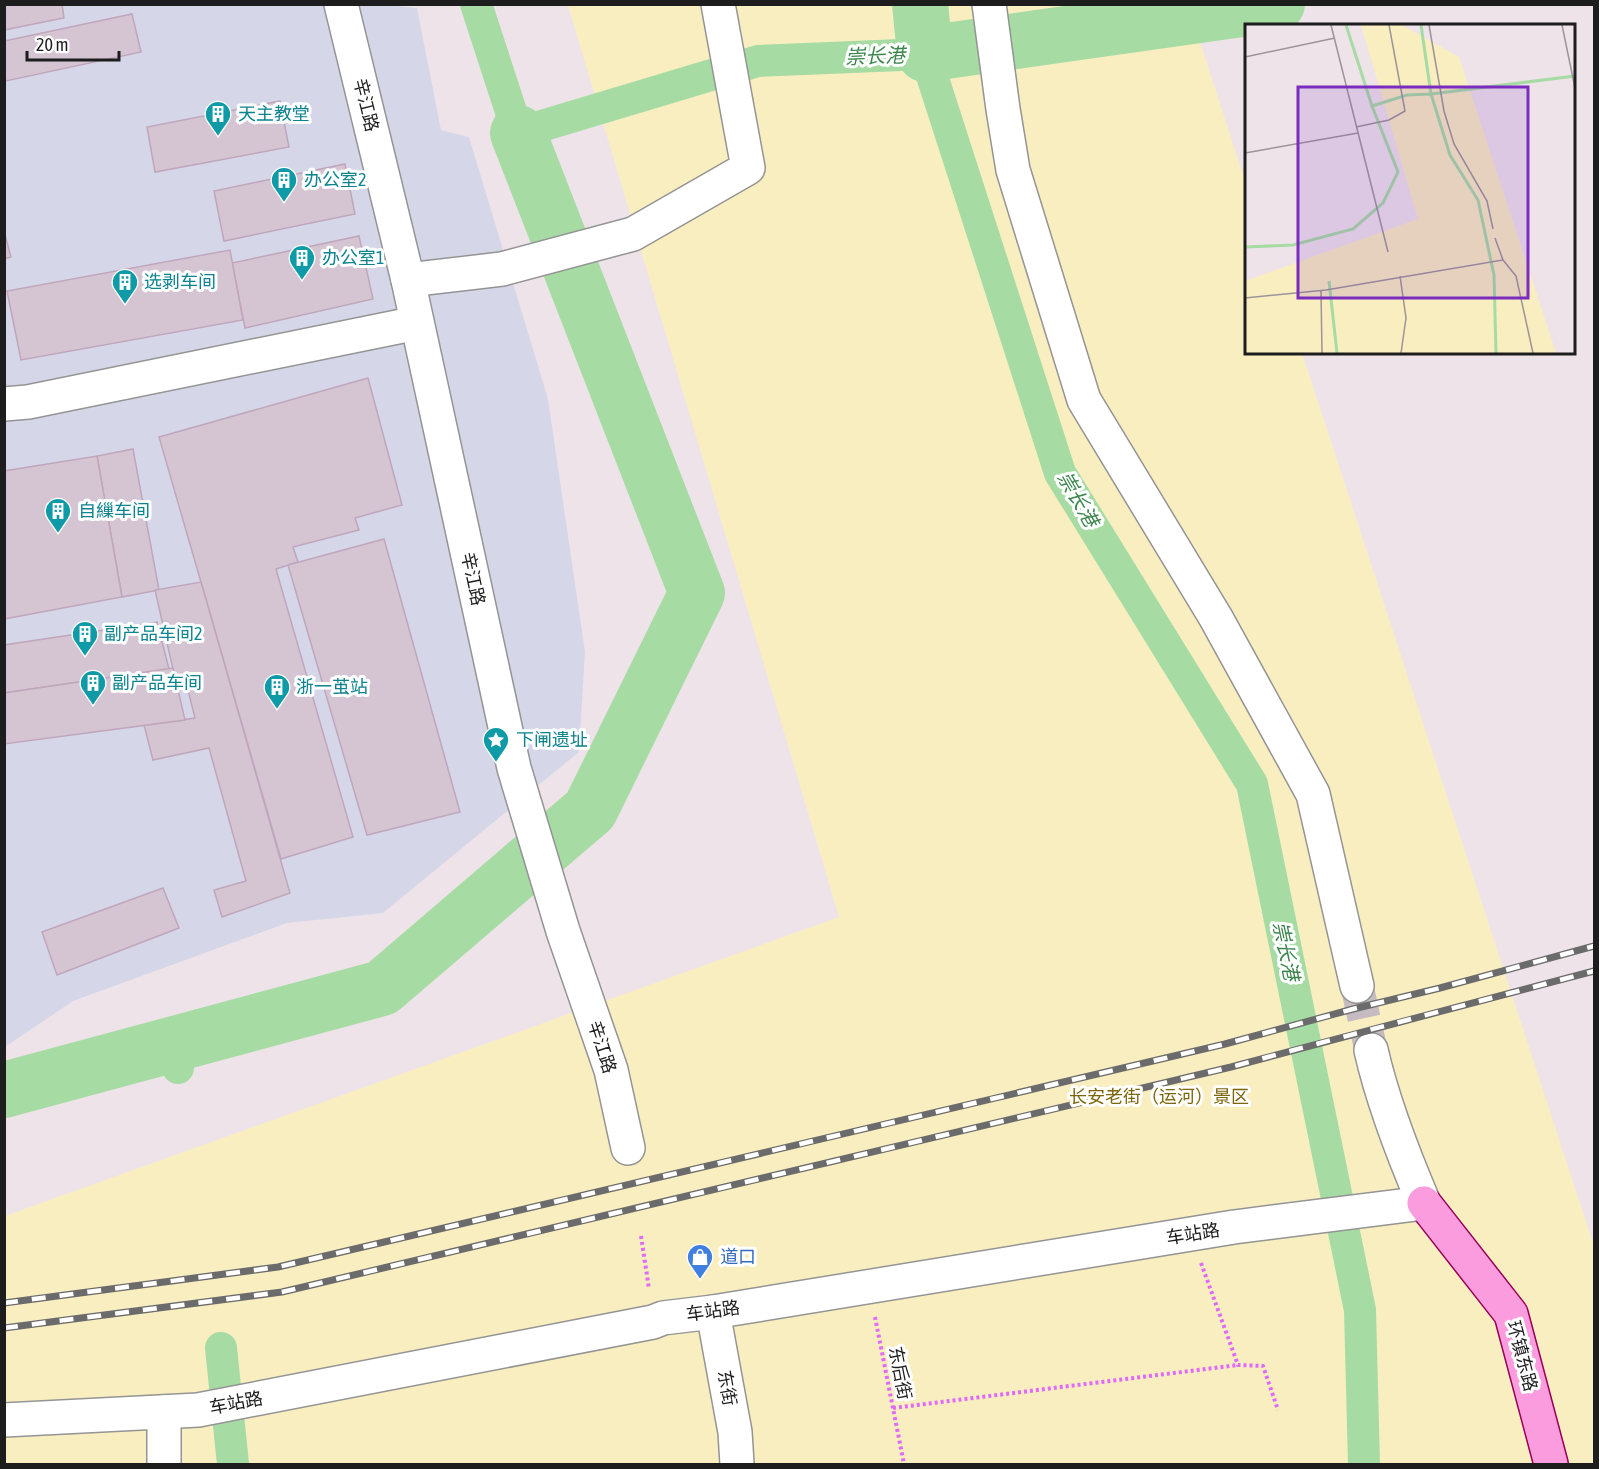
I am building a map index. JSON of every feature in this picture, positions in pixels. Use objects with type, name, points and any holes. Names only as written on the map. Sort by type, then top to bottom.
[{"type":"main road","name":"环镇东路","points":[[1415,1204],[1511,1314],[1551,1464]]},
{"type":"street","name":"辛江路","points":[[341,4],[408,280],[514,768],[563,931],[611,1070],[628,1148]]},
{"type":"street","points":[[989,4],[1013,170],[1084,400],[1216,618],[1313,794],[1357,986]]},
{"type":"street","points":[[408,280],[502,269],[633,234],[748,168],[719,6]]},
{"type":"street","points":[[4,404],[28,402],[417,323]]},
{"type":"street","points":[[1371,1050],[1379,1083],[1409,1169],[1415,1204]]},
{"type":"street","name":"车站路","points":[[4,1420],[198,1410],[653,1322],[663,1318],[713,1312],[1191,1234],[1415,1204]]},
{"type":"street","name":"东街","points":[[713,1312],[735,1432],[737,1464]]},
{"type":"street","points":[[164,1412],[164,1464]]},
{"type":"path","points":[[1191,1234],[1238,1365]]},
{"type":"path","points":[[641,1236],[653,1322]]},
{"type":"path","name":"东后街","points":[[869,1287],[904,1464]]},
{"type":"path","points":[[893,1408],[1238,1365],[1263,1366],[1278,1410]]},
{"type":"shaded area","points":[[377,4],[417,8],[441,130],[469,137],[548,399],[585,652],[579,752],[383,913],[287,923],[73,1001],[5,1047],[5,5]]},
{"type":"green space","name":"长安老街（运河）景区","points":[[568,5],[1188,5],[1245,181],[1245,354],[1302,354],[1594,1246],[1594,1464],[5,1464],[5,1216],[839,917]]},
{"type":"building","points":[[4,4],[62,4],[64,18],[4,30]]},
{"type":"building","points":[[132,14],[141,52],[6,81],[4,41]]},
{"type":"building","name":"天主教堂","points":[[280,101],[289,147],[155,172],[147,127]]},
{"type":"building","name":"办公室2","points":[[345,164],[355,214],[224,241],[214,191]]},
{"type":"building","points":[[4,231],[11,257],[4,259]]},
{"type":"building","name":"办公室1","points":[[359,236],[373,299],[245,328],[232,263]]},
{"type":"building","name":"选剥车间","points":[[230,250],[243,320],[21,360],[7,291]]},
{"type":"building","name":"浙一茧站","points":[[368,378],[402,505],[355,518],[359,530],[293,547],[298,562],[276,569],[353,837],[281,859],[159,437]]},
{"type":"building","points":[[133,449],[159,590],[122,597],[97,456]]},
{"type":"building","name":"自繅车间","points":[[97,456],[122,597],[4,619],[4,471]]},
{"type":"building","points":[[384,539],[460,812],[367,835],[288,565]]},
{"type":"building","points":[[201,582],[290,893],[222,917],[214,890],[246,881],[209,748],[153,760],[144,725],[195,718],[185,678],[175,678],[155,590]]},
{"type":"building","name":"副产品车间2","points":[[157,622],[169,669],[4,693],[4,645]]},
{"type":"building","name":"副产品车间","points":[[173,668],[185,720],[4,744],[4,693]]},
{"type":"building","points":[[163,888],[179,928],[57,975],[42,932]]},
{"type":"waterway","name":"崇长港","points":[[476,4],[518,133],[758,61],[925,54],[1060,473],[1252,784],[1360,1310],[1364,1464]]},
{"type":"waterway","points":[[920,4],[925,54],[1277,4]]},
{"type":"waterway","points":[[4,1090],[382,988],[590,810],[697,593],[518,133]]},
{"type":"waterway","points":[[173,1044],[178,1068]]},
{"type":"waterway","points":[[221,1348],[233,1464]]},
{"type":"tunnel","points":[[1357,986],[1371,1050]]},
{"type":"railway","points":[[4,1303],[278,1267],[1225,1044],[1594,946]]},
{"type":"railway","points":[[4,1328],[282,1292],[1231,1067],[1594,971]]},
{"type":"place","name":"天主教堂","points":[[218,137]]},
{"type":"place","name":"办公室2","points":[[284,203]]},
{"type":"place","name":"办公室1","points":[[302,281]]},
{"type":"place","name":"选剥车间","points":[[125,305]]},
{"type":"place","name":"自繅车间","points":[[58,534]]},
{"type":"place","name":"副产品车间2","points":[[85,657]]},
{"type":"place","name":"副产品车间","points":[[93,706]]},
{"type":"place","name":"浙一茧站","points":[[277,710]]},
{"type":"place","name":"下闸遗址","points":[[496,763]]},
{"type":"place","name":"道口","points":[[700,1280]]}]
